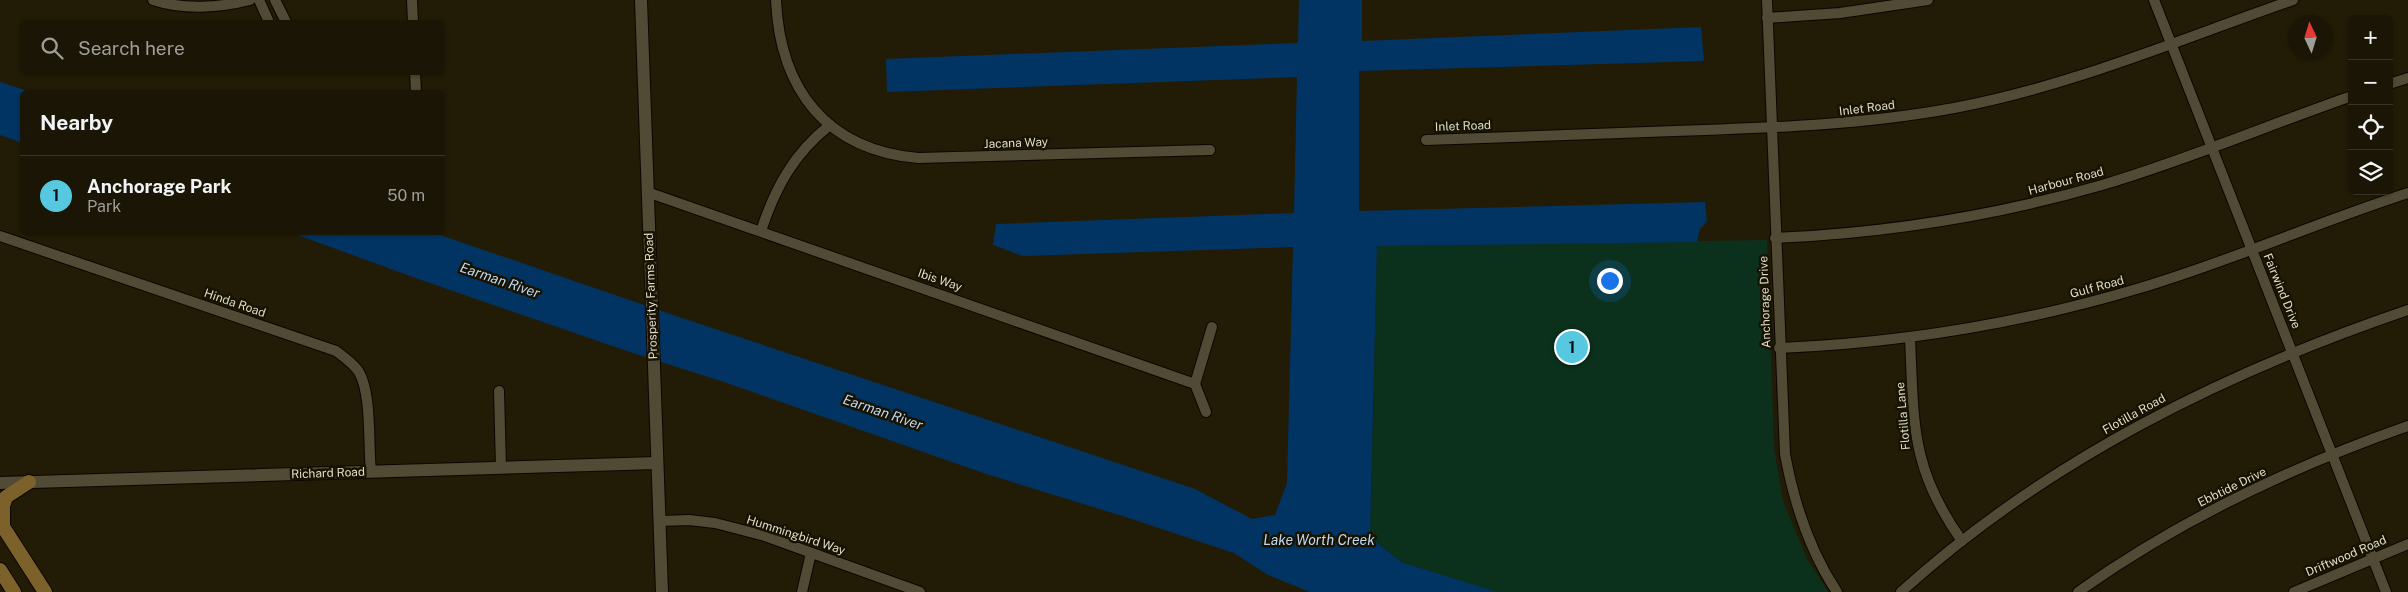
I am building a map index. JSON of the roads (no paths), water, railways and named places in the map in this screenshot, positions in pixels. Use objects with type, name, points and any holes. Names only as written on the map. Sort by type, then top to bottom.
[{"type":"main road","points":[[29,482],[6,497],[3,506],[2,524],[45,592]]},
{"type":"main road","points":[[0,570],[14,592]]},
{"type":"street","points":[[153,0],[195,7],[218,6],[250,0]]},
{"type":"street","points":[[259,0],[268,20]]},
{"type":"street","points":[[275,0],[285,20]]},
{"type":"street","points":[[412,0],[413,20]]},
{"type":"street","name":"Prosperity Farms Road","points":[[641,0],[662,592]]},
{"type":"street","name":"Jacana Way","points":[[776,0],[779,37],[791,75],[805,98],[830,125],[852,140],[870,148],[889,154],[918,158],[1210,150]]},
{"type":"street","name":"Anchorage Drive","points":[[1767,0],[1782,427],[1790,481],[1806,533],[1817,558],[1837,592]]},
{"type":"street","points":[[1767,18],[1840,13],[1896,3],[1928,0]]},
{"type":"street","name":"Fairwind Drive","points":[[2154,0],[2386,592]]},
{"type":"street","name":"Inlet Road","points":[[1426,140],[1771,128],[1854,122],[1964,106],[2061,82],[2171,45],[2293,0]]},
{"type":"street","points":[[415,75],[416,90]]},
{"type":"street","points":[[2393,83],[2408,78]]},
{"type":"street","name":"Harbour Road","points":[[1775,238],[1882,230],[1994,212],[2104,184],[2348,97]]},
{"type":"street","points":[[761,231],[771,202],[792,164],[806,147],[830,125]]},
{"type":"street","name":"Ibis Way","points":[[647,192],[1196,384]]},
{"type":"street","name":"Gulf Road","points":[[1779,348],[1910,338],[1991,325],[2081,305],[2141,288],[2252,250],[2408,193]]},
{"type":"street","name":"Hinda Road","points":[[0,236],[336,351],[359,372],[365,388],[371,472]]},
{"type":"street","name":"Flotilla Road","points":[[1901,592],[1962,541],[2052,476],[2113,439],[2191,397],[2292,352],[2408,310]]},
{"type":"street","points":[[1206,412],[1196,384],[1212,327]]},
{"type":"street","name":"Flotilla Lane","points":[[1910,338],[1913,414],[1920,461],[1934,498],[1962,541]]},
{"type":"street","points":[[499,391],[501,468]]},
{"type":"street","name":"Ebbtide Drive","points":[[2078,592],[2143,549],[2188,523],[2285,474],[2408,426]]},
{"type":"street","name":"Richard Road","points":[[0,484],[657,463]]},
{"type":"street","name":"Hummingbird Way","points":[[659,521],[689,520],[715,523],[765,536],[918,592]]},
{"type":"street","name":"Driftwood Road","points":[[2294,592],[2373,557],[2408,544]]},
{"type":"street","points":[[802,592],[811,553]]},
{"type":"water","name":"Lake Worth Creek","points":[[1299,0],[1362,0],[1362,41],[1701,27],[1704,61],[1359,71],[1359,211],[1705,202],[1707,221],[1700,229],[1697,242],[1377,246],[1370,537],[1401,562],[1497,592],[1310,592],[1268,575],[1234,553],[986,474],[724,382],[627,351],[424,281],[298,235],[440,235],[1195,489],[1252,519],[1275,515],[1287,483],[1293,247],[1023,256],[993,245],[996,224],[1294,213],[1297,77],[887,92],[886,59],[1298,43]]},
{"type":"water","points":[[0,82],[25,90],[20,90],[20,142],[0,135]]},
{"type":"place","name":"Anchorage Park","points":[[1572,347]]},
{"type":"water label","name":"Earman River","points":[[500,280]]},
{"type":"water label","name":"Earman River","points":[[883,412]]}]
